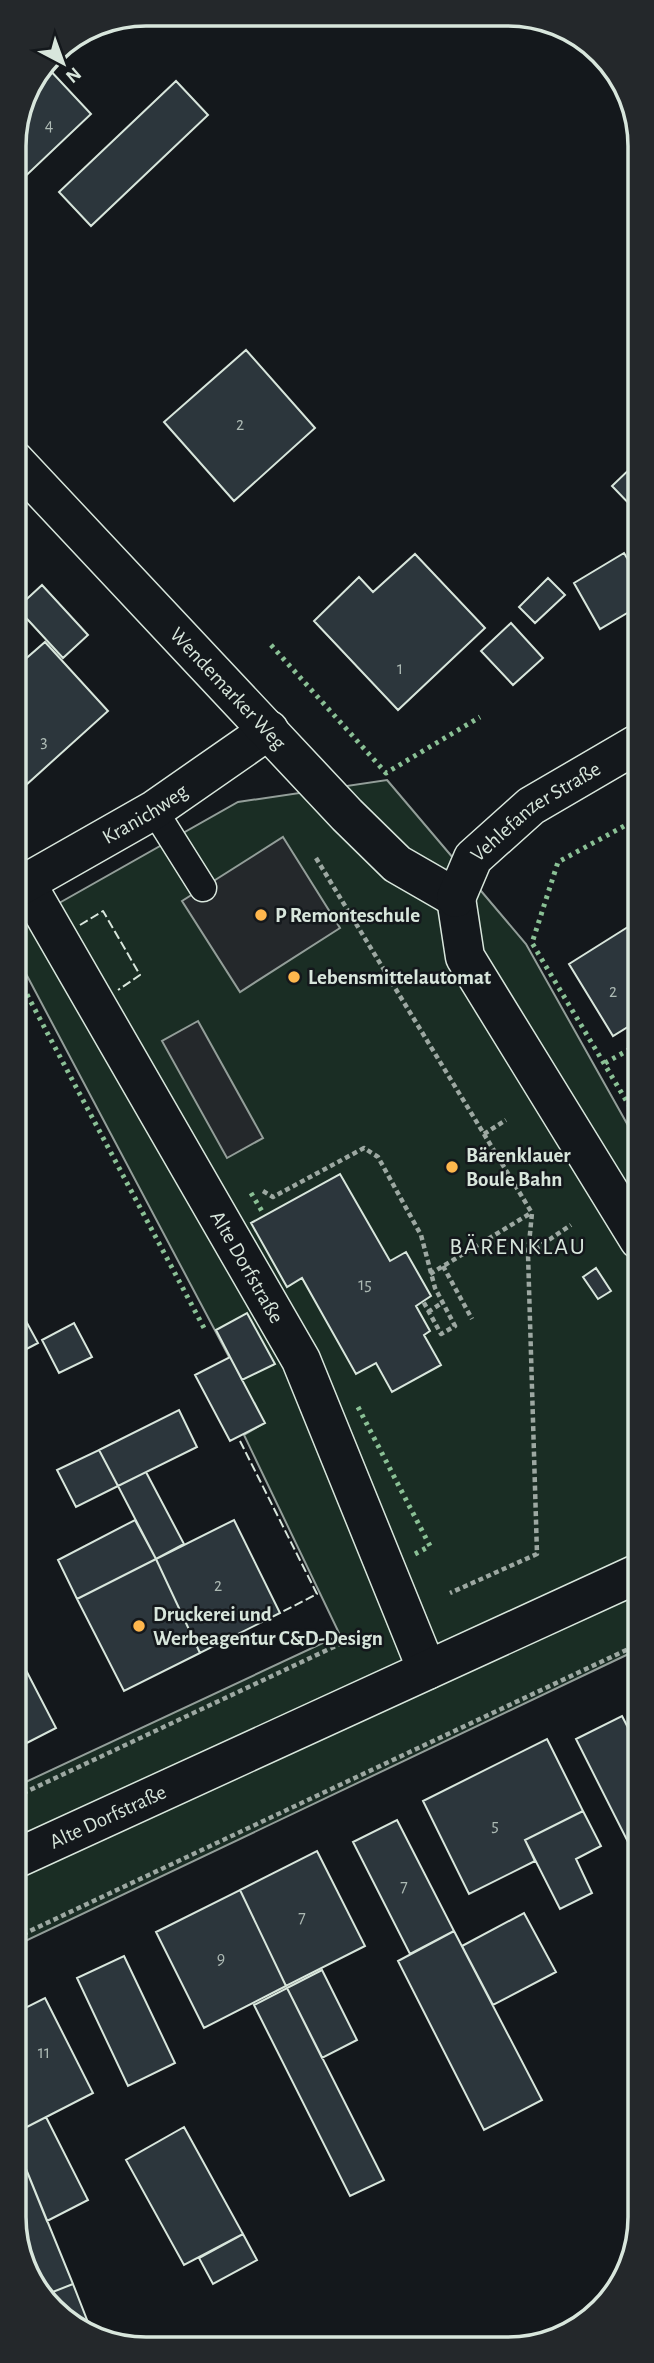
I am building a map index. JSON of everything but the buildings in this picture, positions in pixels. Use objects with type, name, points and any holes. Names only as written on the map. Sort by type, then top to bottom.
[{"type":"street","name":"Wendemarker Weg","points":[[27,474],[347,815],[397,864],[456,898]]},
{"type":"street","name":"Kranichweg","points":[[27,882],[154,810],[269,730]]},
{"type":"street","name":"Vehlefanzer Straße","points":[[456,898],[473,858],[531,806],[628,750]]},
{"type":"street","name":"Alte Dorfstraße","points":[[27,897],[301,1360],[427,1670]]},
{"type":"street","points":[[456,898],[465,957],[627,1221]]},
{"type":"street","name":"Alte Dorfstraße","points":[[26,1854],[627,1578]]},
{"type":"lane","points":[[154,810],[203,888]]},
{"type":"path","points":[[26,1792],[537,1554],[528,1254],[532,1213],[305,841],[347,815]]},
{"type":"path","points":[[261,1190],[273,1196],[364,1148],[378,1157],[422,1235],[430,1274],[454,1326],[441,1335],[423,1301]]},
{"type":"path","points":[[430,1274],[532,1213]]},
{"type":"path","points":[[443,1266],[472,1319]]},
{"type":"path","points":[[428,1312],[442,1303]]},
{"type":"path","points":[[26,1933],[627,1650]]},
{"type":"green space","points":[[387,780],[526,944],[628,1125],[627,1655],[26,1941],[26,1782],[340,1635],[244,1435],[264,1423],[27,975],[27,921],[238,802]]},
{"type":"shaded area","name":"P Remonteschule","points":[[283,837],[340,928],[240,992],[182,901]]},
{"type":"shaded area","points":[[198,1021],[263,1138],[227,1158],[162,1041]]},
{"type":"hedge","points":[[271,645],[386,773],[480,717]]},
{"type":"hedge","points":[[628,824],[558,862],[532,943],[628,1103]]},
{"type":"hedge","points":[[27,994],[204,1328]]},
{"type":"hedge","points":[[605,1063],[628,1050]]},
{"type":"hedge","points":[[251,1193],[263,1213]]},
{"type":"hedge","points":[[358,1407],[430,1546],[413,1555]]},
{"type":"fence","points":[[80,925],[103,911],[140,975],[118,990]]},
{"type":"fence","points":[[240,1441],[317,1594],[280,1613]]},
{"type":"place","name":"P Remonteschule","points":[[261,915]]},
{"type":"place","name":"Lebensmittelautomat","points":[[294,977]]},
{"type":"place","name":"Bärenklauer Boule Bahn","points":[[452,1167]]},
{"type":"place","name":"Druckerei und Werbeagentur C&D-Design","points":[[139,1626]]},
{"type":"district","name":"BÄRENKLAU","points":[[518,1247]]}]
